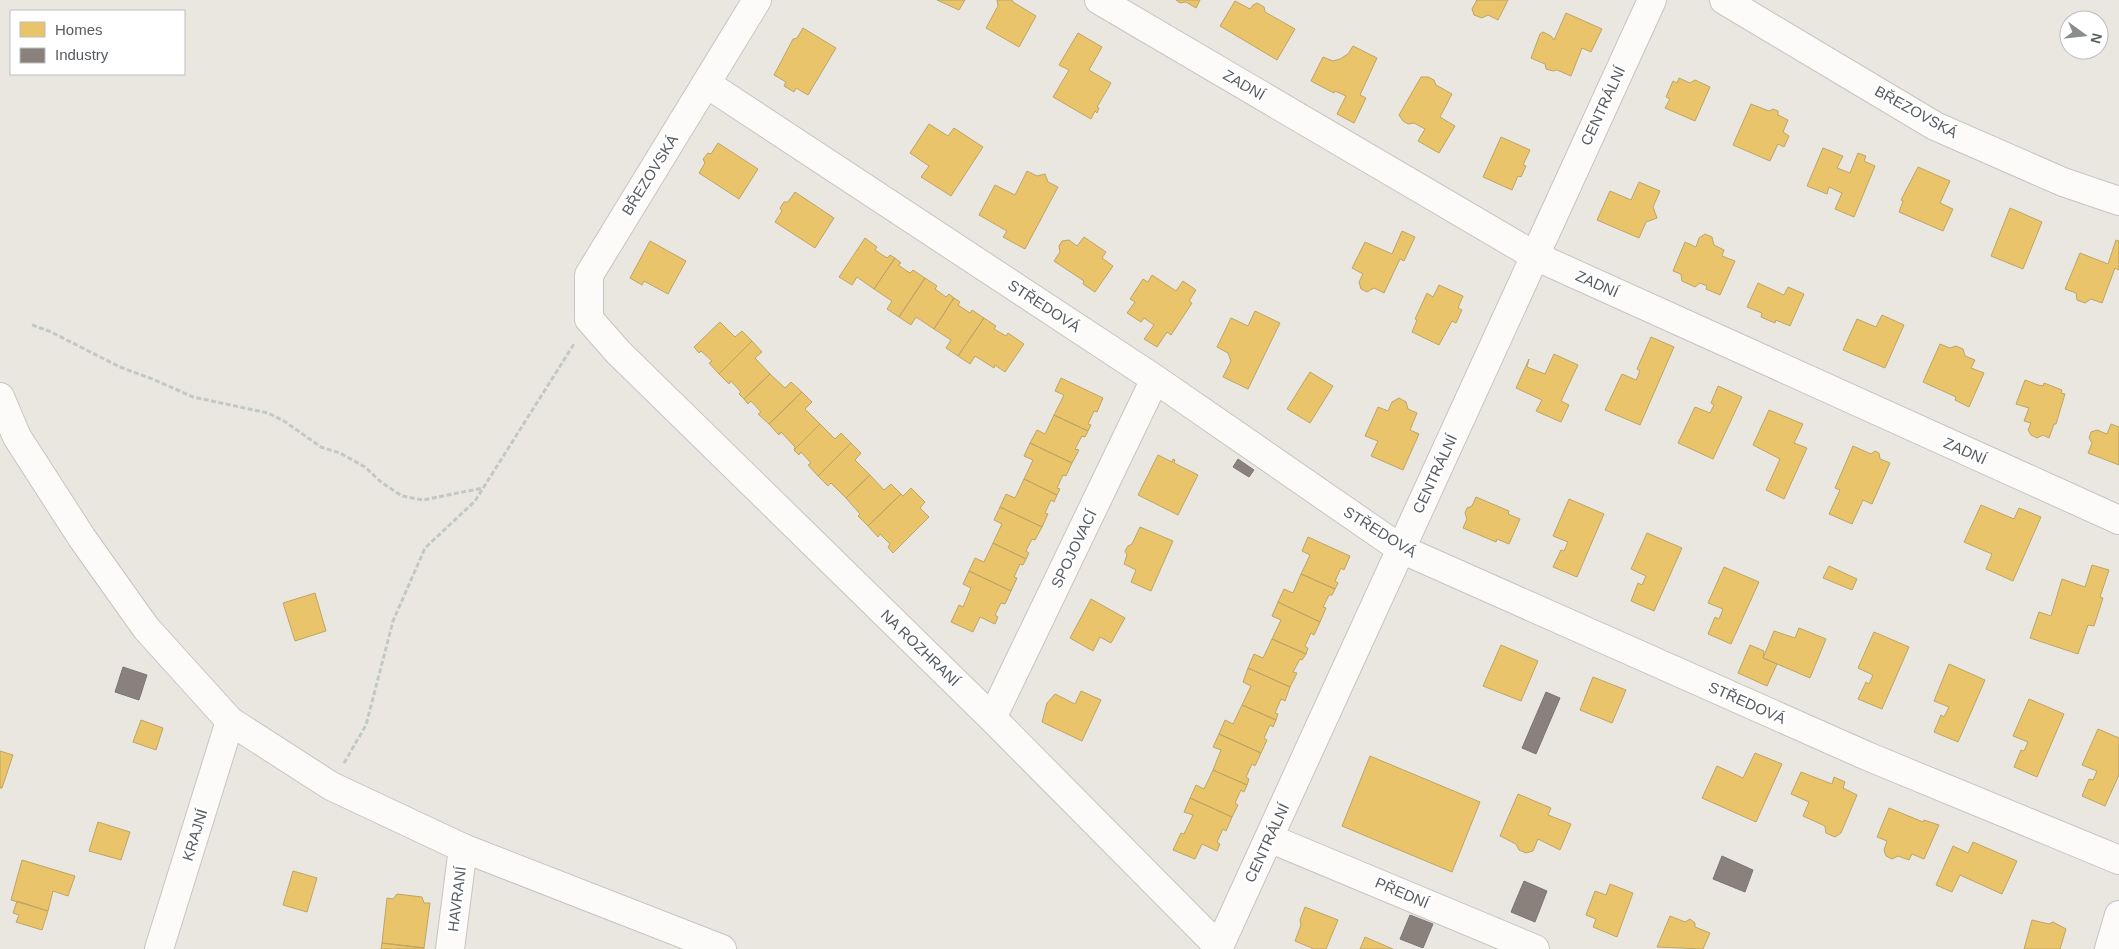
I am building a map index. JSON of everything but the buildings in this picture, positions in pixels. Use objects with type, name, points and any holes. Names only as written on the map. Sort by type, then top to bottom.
[{"type":"street","name":"BŘEZOVSKÁ","points":[[590,319],[589,275],[758,0]]},
{"type":"street","name":"ZADNÍ","points":[[1099,0],[1535,256],[2119,520]]},
{"type":"street","name":"CENTRÁLNÍ","points":[[1218,948],[1652,0]]},
{"type":"street","name":"BŘEZOVSKÁ","points":[[1724,0],[1935,126],[2063,182],[2119,201]]},
{"type":"street","name":"STŘEDOVÁ","points":[[707,84],[1155,379],[1401,549],[1866,756],[2119,860]]},
{"type":"street","name":"NA ROZHRANÍ","points":[[590,319],[618,352],[992,718],[1218,948]]},
{"type":"street","name":"SPOJOVACÍ","points":[[992,718],[1155,379]]},
{"type":"street","points":[[0,397],[17,437],[82,538],[146,628],[230,721],[331,786],[463,848],[722,949]]},
{"type":"street","name":"KRAJNÍ","points":[[159,949],[230,721]]},
{"type":"street","name":"PŘEDNÍ","points":[[1269,838],[1535,949]]},
{"type":"street","name":"HAVRANÍ","points":[[450,949],[463,848]]},
{"type":"street","points":[[2109,949],[2119,915]]},
{"type":"path","points":[[331,786],[366,725],[393,621],[424,548],[475,501],[590,319]]},
{"type":"path","points":[[32,325],[49,331],[120,367],[193,397],[268,413],[284,421],[321,447],[340,453],[365,467],[381,482],[402,496],[423,500],[483,488]]}]
